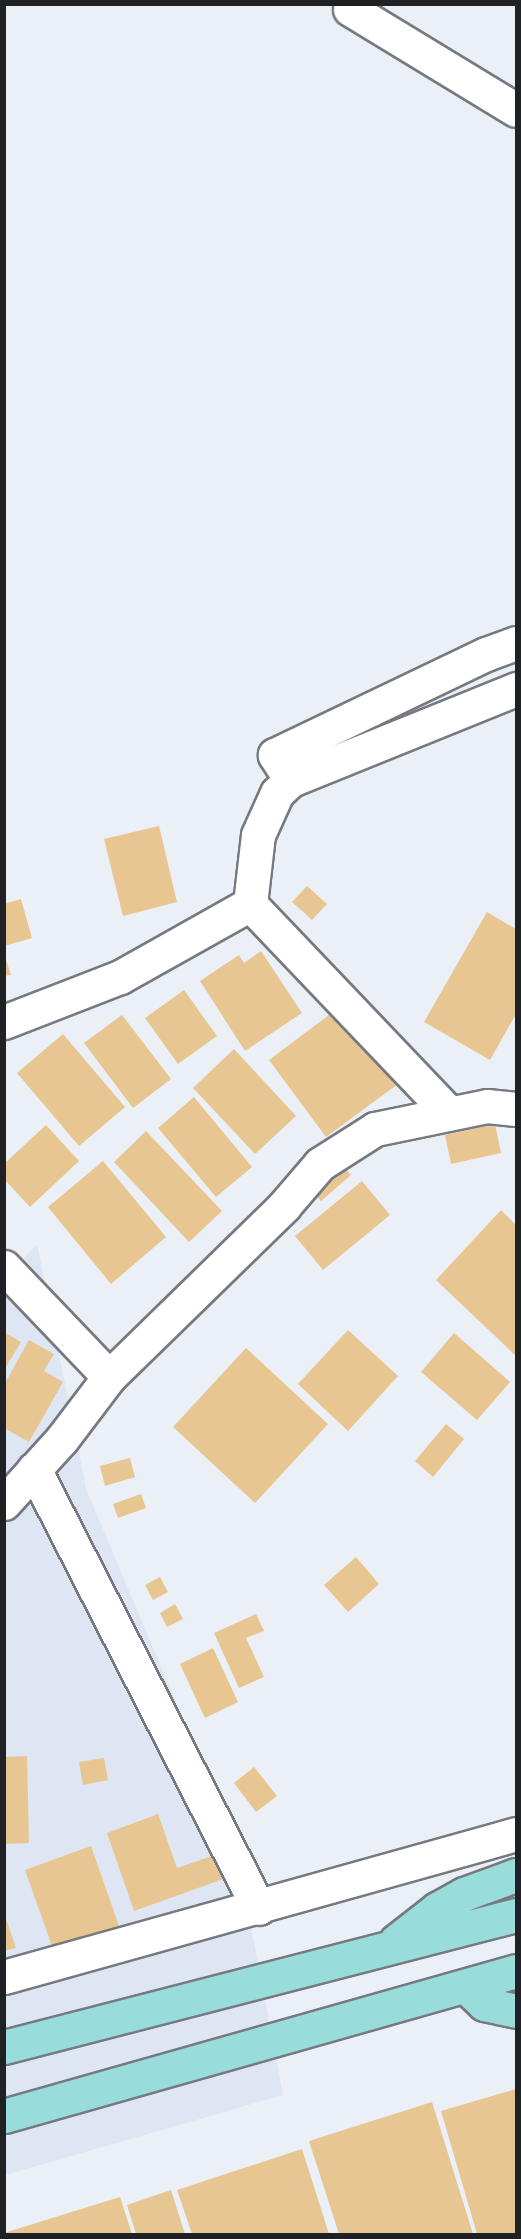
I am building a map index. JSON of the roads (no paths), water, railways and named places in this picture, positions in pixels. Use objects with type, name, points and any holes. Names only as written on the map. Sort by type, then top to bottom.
[{"type":"main road","points":[[388,1948],[437,1909],[464,1894],[516,1875]]},
{"type":"main road","points":[[4,2047],[516,1915]]},
{"type":"main road","points":[[4,2116],[516,1971]]},
{"type":"main road","points":[[465,1986],[484,2004],[516,2011]]},
{"type":"street","points":[[350,9],[516,110]]},
{"type":"street","points":[[291,780],[275,755],[486,654],[516,643]]},
{"type":"street","points":[[250,904],[258,835],[277,793],[291,780],[516,689]]},
{"type":"street","points":[[4,1022],[120,977],[250,904]]},
{"type":"street","points":[[250,904],[449,1113]]},
{"type":"street","points":[[4,1503],[109,1377],[284,1206],[320,1164],[375,1129],[487,1106],[516,1109]]},
{"type":"street","points":[[4,1267],[109,1377]]},
{"type":"street","points":[[34,1469],[259,1908]]},
{"type":"street","points":[[4,1977],[259,1908],[516,1834]]}]
